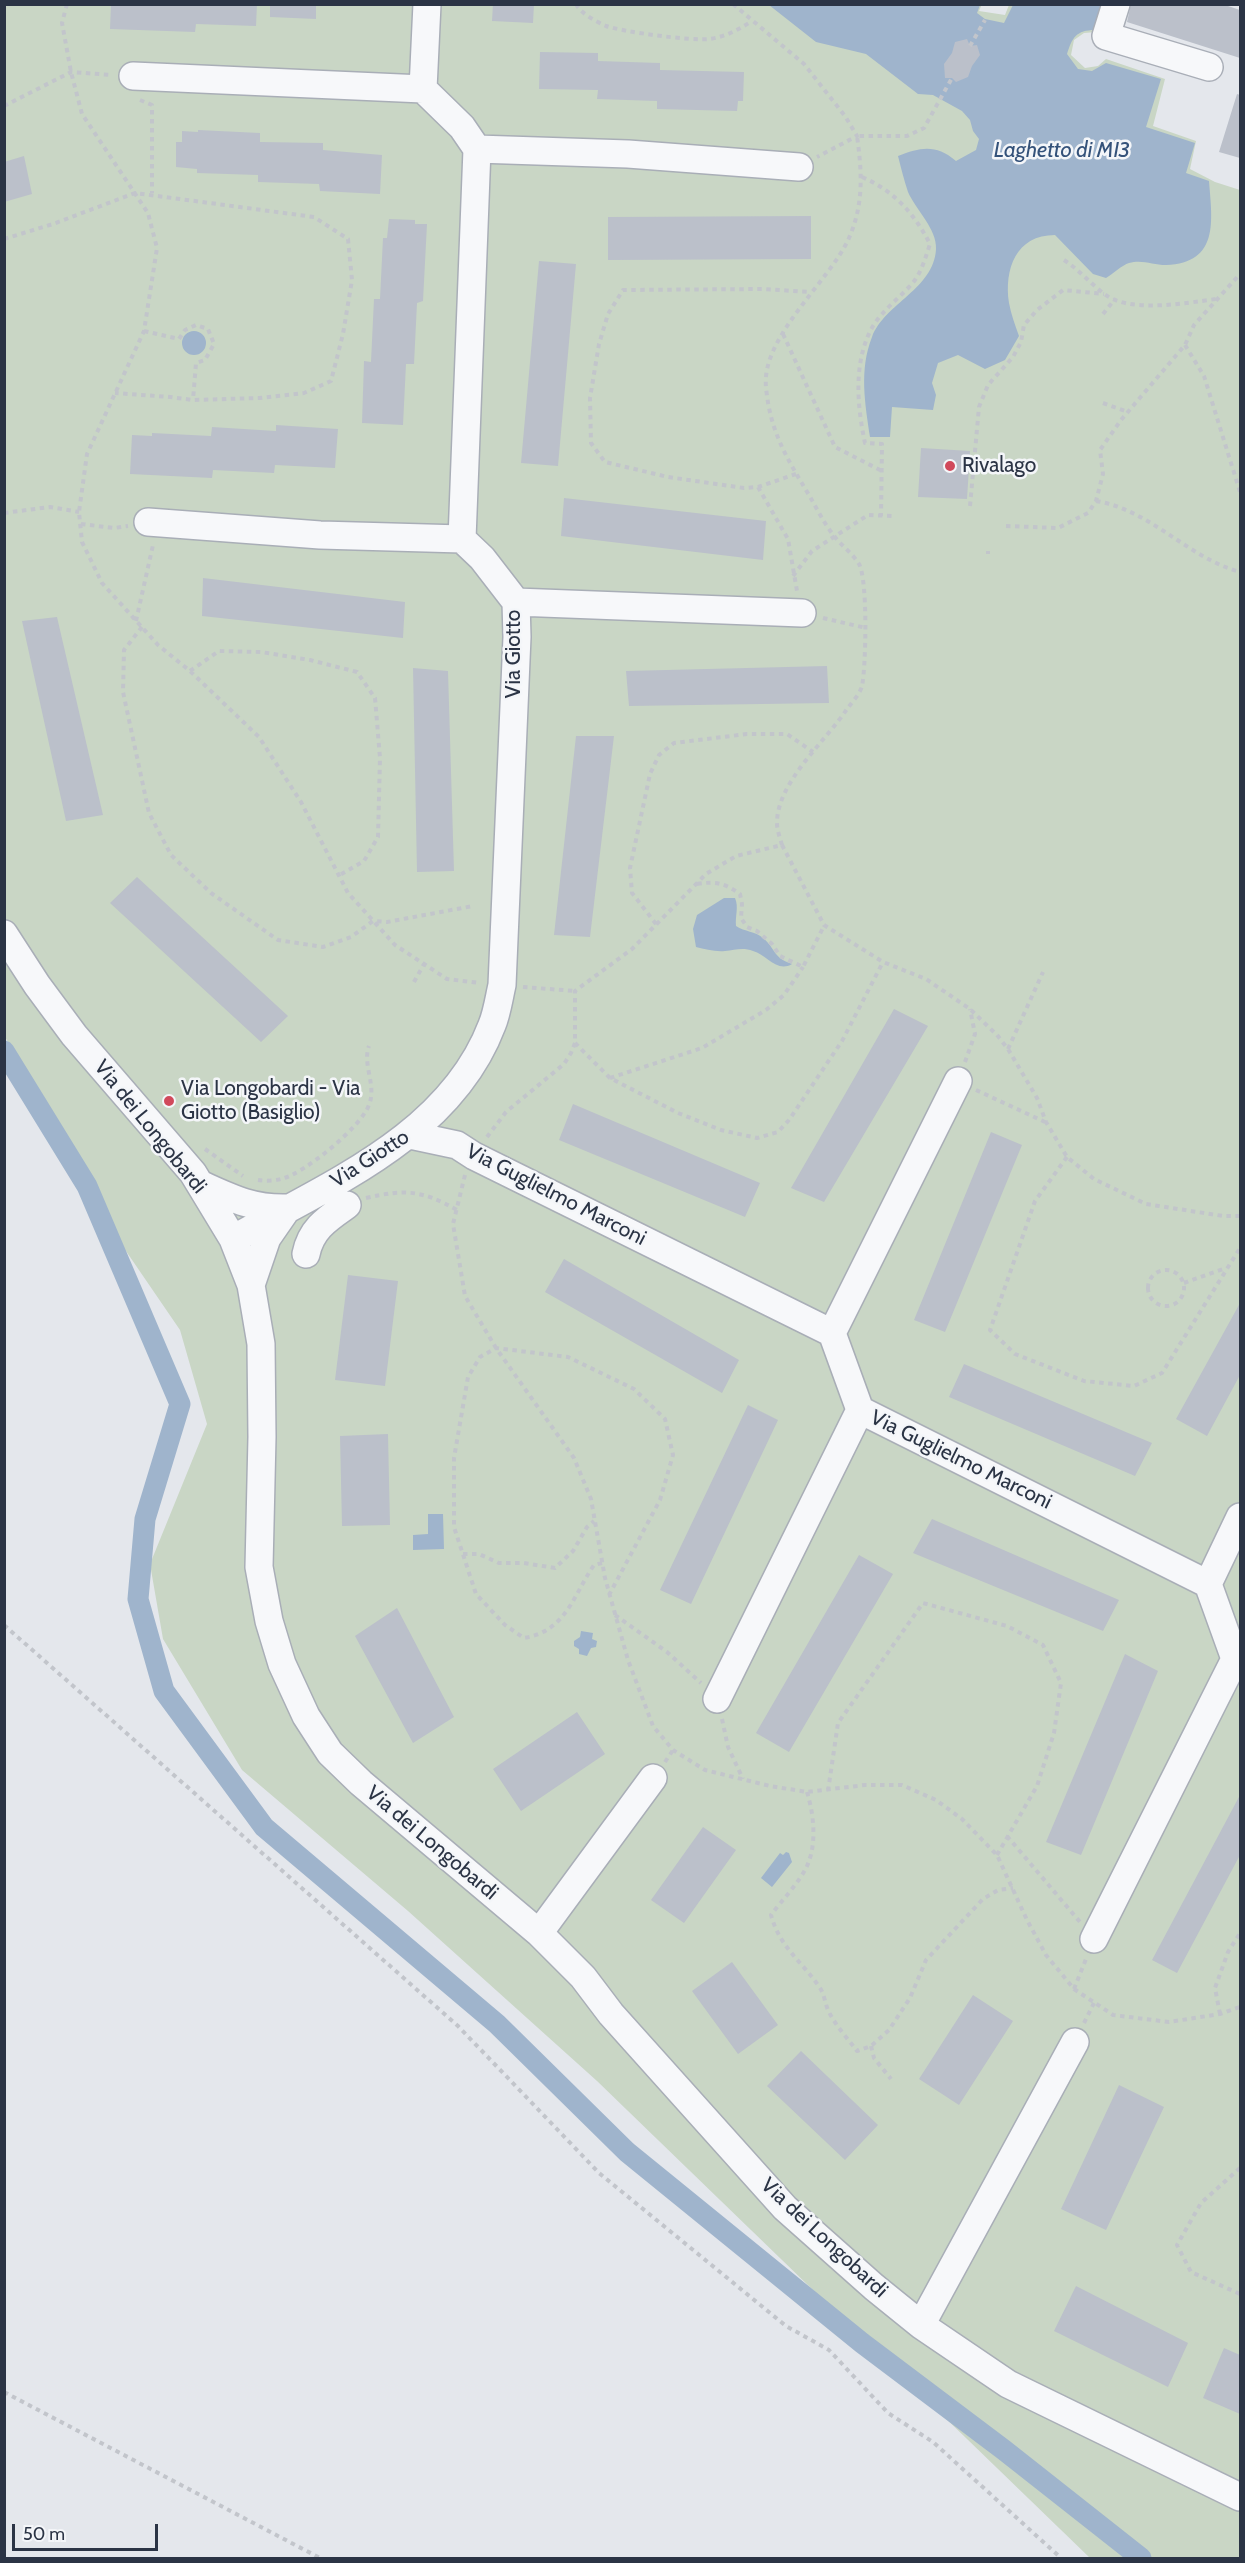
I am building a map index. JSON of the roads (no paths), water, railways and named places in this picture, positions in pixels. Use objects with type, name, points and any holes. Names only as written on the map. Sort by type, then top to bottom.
[{"type":"street","points":[[423,89],[427,4]]},
{"type":"street","points":[[1116,4],[1106,36],[1209,67]]},
{"type":"street","points":[[133,76],[423,89],[462,128],[477,149],[462,539],[320,535],[148,522]]},
{"type":"street","points":[[477,149],[628,154],[799,167]]},
{"type":"street","name":"Via Giotto","points":[[233,1239],[344,1177],[410,1135],[450,1092],[479,1051],[493,1024],[502,985],[517,637],[516,602],[494,573],[462,539]]},
{"type":"street","points":[[516,602],[802,613]]},
{"type":"street","name":"Via dei Longobardi","points":[[4,933],[37,985],[74,1035],[150,1121],[200,1184],[233,1239],[251,1285],[261,1344],[262,1437],[259,1567],[269,1621],[282,1664],[306,1716],[330,1754],[361,1783],[539,1933],[583,1977],[611,2014],[785,2208],[921,2325],[1008,2384],[1240,2497]]},
{"type":"street","points":[[832,1333],[958,1082]]},
{"type":"street","name":"Via Guglielmo Marconi","points":[[450,1092],[450,1112],[466,1150]]},
{"type":"street","name":"Via Guglielmo Marconi","points":[[410,1135],[466,1150],[832,1333],[860,1410],[1208,1584]]},
{"type":"street","points":[[200,1184],[248,1205],[265,1209],[287,1208]]},
{"type":"street","points":[[306,1254],[308,1241],[318,1225],[347,1205]]},
{"type":"street","name":"Via Giotto","points":[[251,1285],[267,1238],[287,1208]]},
{"type":"street","points":[[717,1699],[860,1410]]},
{"type":"street","points":[[1094,1939],[1238,1661],[1208,1584],[1240,1518]]},
{"type":"street","points":[[539,1933],[653,1778]]},
{"type":"street","points":[[921,2325],[1075,2043]]},
{"type":"water","name":"Laghetto di MI3","points":[[769,5],[980,5],[977,13],[985,19],[1004,23],[1013,5],[1103,5],[1095,30],[1079,33],[1067,54],[1078,69],[1092,71],[1106,63],[1161,79],[1146,127],[1195,143],[1186,173],[1209,181],[1211,224],[1204,248],[1196,257],[1183,262],[1166,265],[1129,263],[1106,278],[1093,274],[1055,235],[1031,241],[1022,248],[1011,267],[1009,303],[1019,336],[1005,360],[985,369],[958,355],[938,363],[932,383],[936,395],[933,410],[892,407],[890,437],[870,437],[864,374],[872,337],[878,325],[927,275],[936,249],[930,227],[908,192],[898,156],[928,149],[942,152],[956,161],[976,150],[979,139],[973,131],[970,120],[962,111],[933,95],[918,94],[866,54],[816,42]]},
{"type":"water","points":[[194,331],[202,335],[206,343],[202,351],[194,355],[186,351],[182,343],[186,335]]},
{"type":"water","points":[[724,898],[735,898],[736,926],[760,936],[778,956],[792,964],[777,965],[758,953],[746,949],[718,951],[696,947],[693,929],[697,915]]},
{"type":"water","points":[[428,1514],[443,1514],[444,1549],[413,1550],[413,1535],[428,1534]]},
{"type":"water","points":[[581,1631],[593,1633],[592,1639],[597,1641],[596,1647],[591,1648],[587,1656],[579,1654],[579,1649],[574,1646],[574,1641],[580,1637]]},
{"type":"water","points":[[786,1852],[789,1853],[792,1862],[772,1887],[761,1878],[780,1853],[783,1855]]},
{"type":"waterway","points":[[4,1051],[87,1186],[180,1404],[145,1519],[138,1599],[164,1691],[264,1827],[497,2024],[627,2152],[862,2343],[1004,2450],[1141,2558]]},
{"type":"place","name":"Rivalago","points":[[950,466]]},
{"type":"place","name":"Via Longobardi - Via Giotto (Basiglio)","points":[[169,1101]]}]
